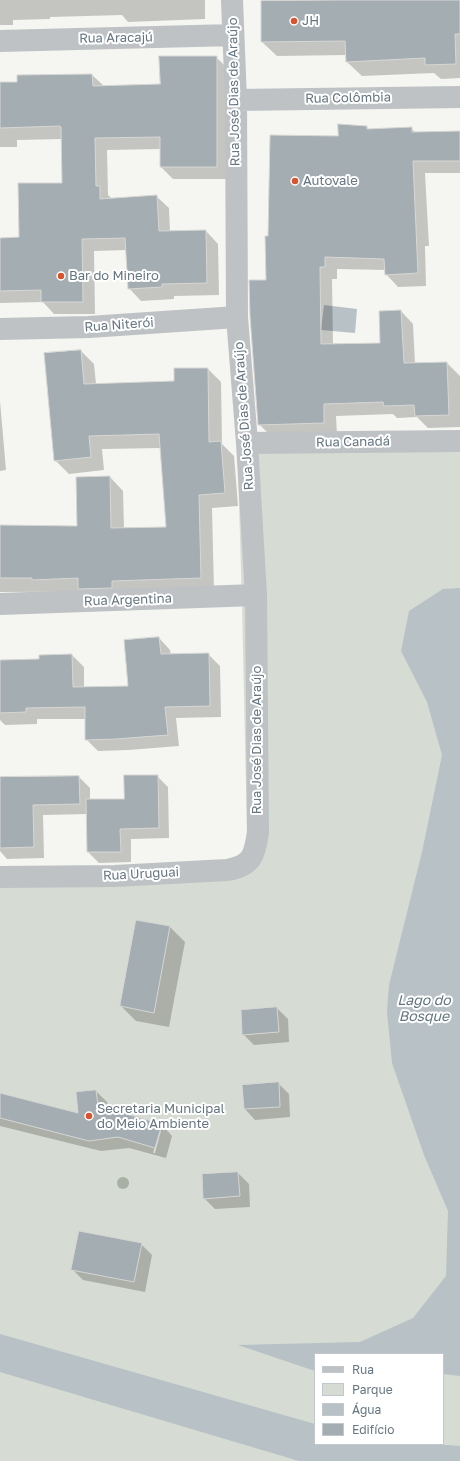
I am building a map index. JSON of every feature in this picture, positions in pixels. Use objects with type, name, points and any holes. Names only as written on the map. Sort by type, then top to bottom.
[{"type":"street","name":"Rua José Dias de Araújo","points":[[232,0],[236,100],[237,317],[247,443],[256,595],[258,832]]},
{"type":"street","name":"Rua Aracajú","points":[[0,41],[233,35]]},
{"type":"street","name":"Rua Colômbia","points":[[236,100],[460,97]]},
{"type":"street","name":"Rua Niterói","points":[[0,329],[89,327],[237,317]]},
{"type":"street","name":"Rua Canadá","points":[[247,443],[460,441]]},
{"type":"street","name":"Rua Argentina","points":[[0,604],[256,595]]},
{"type":"street","name":"Rua Uruguai","points":[[0,878],[115,876],[227,870],[239,868],[247,864],[252,856],[256,845],[258,832]]},
{"type":"green space","points":[[237,437],[460,438],[460,1461],[0,1461],[0,872],[241,859],[247,834]]},
{"type":"water","points":[[324,305],[357,309],[355,333],[321,330]]},
{"type":"water","name":"Lago do Bosque","points":[[460,588],[460,1376],[444,1374],[444,1353],[314,1353],[314,1371],[238,1345],[360,1342],[413,1318],[446,1276],[448,1211],[424,1155],[392,1063],[387,1012],[389,985],[422,852],[442,755],[427,702],[401,651],[409,611],[443,589]]},
{"type":"water","points":[[0,1334],[314,1424],[314,1445],[460,1446],[460,1461],[299,1461],[0,1372]]},
{"type":"building","points":[[460,0],[460,34],[455,34],[456,64],[425,65],[425,58],[346,62],[345,41],[261,42],[261,1]]},
{"type":"building","points":[[159,56],[217,56],[217,167],[160,167],[160,137],[95,138],[96,186],[100,186],[100,199],[157,195],[159,231],[206,230],[207,283],[162,284],[162,287],[128,289],[125,238],[82,239],[83,302],[41,302],[41,290],[0,291],[0,238],[19,237],[18,183],[62,183],[61,127],[0,128],[0,82],[17,82],[17,75],[92,74],[93,86],[160,84]]},
{"type":"building","points":[[338,124],[367,126],[367,129],[412,127],[412,132],[460,131],[460,161],[413,161],[418,273],[385,275],[384,259],[325,257],[325,267],[320,267],[321,344],[380,343],[379,311],[401,310],[404,363],[447,362],[449,415],[415,416],[414,405],[384,406],[383,402],[324,404],[324,423],[258,425],[250,316],[249,280],[266,280],[265,236],[268,236],[270,135],[338,136]]},
{"type":"building","points":[[81,350],[84,384],[174,381],[174,368],[208,368],[209,442],[221,441],[225,493],[199,495],[201,578],[112,581],[112,588],[78,589],[78,578],[32,580],[32,578],[0,578],[0,525],[77,526],[76,477],[110,476],[111,528],[166,527],[159,434],[89,436],[91,457],[54,461],[44,353]]},
{"type":"building","points":[[159,637],[161,654],[209,653],[210,706],[165,707],[168,735],[85,740],[85,707],[26,708],[26,712],[0,713],[0,660],[39,659],[39,655],[72,654],[73,687],[128,686],[124,640]]},
{"type":"building","points":[[124,775],[158,775],[159,828],[120,829],[121,852],[87,852],[86,799],[124,799]]},
{"type":"building","points":[[79,776],[80,804],[33,805],[34,847],[0,848],[0,777]]},
{"type":"building","points":[[136,920],[170,926],[154,1013],[120,1006]]},
{"type":"building","points":[[277,1007],[279,1032],[242,1035],[241,1010]]},
{"type":"building","points":[[279,1082],[280,1107],[244,1109],[242,1085]]},
{"type":"building","points":[[96,1090],[98,1106],[162,1124],[155,1148],[118,1137],[89,1141],[0,1118],[0,1093],[78,1113],[76,1092]]},
{"type":"building","points":[[238,1172],[240,1196],[203,1199],[202,1174]]},
{"type":"building","points":[[79,1231],[142,1243],[134,1282],[71,1270]]},
{"type":"place","name":"JH","points":[[294,21]]},
{"type":"place","name":"Autovale","points":[[295,181]]},
{"type":"place","name":"Bar do Mineiro","points":[[61,276]]},
{"type":"place","name":"Secretaria Municipal do Meio Ambiente","points":[[89,1116]]}]
